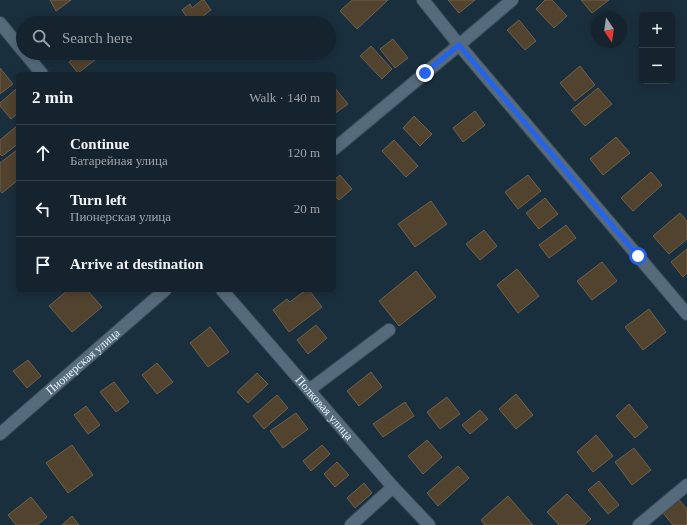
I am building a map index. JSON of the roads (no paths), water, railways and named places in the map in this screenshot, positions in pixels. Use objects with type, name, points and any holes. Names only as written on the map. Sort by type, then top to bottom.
[{"type":"street","points":[[423,0],[459,45],[687,314]]},
{"type":"street","points":[[336,146],[512,0]]},
{"type":"street","points":[[0,23],[16,42]]},
{"type":"street","points":[[31,60],[40,72]]},
{"type":"street","name":"Пионерская улица","points":[[0,434],[163,292]]},
{"type":"street","name":"Полковая улица","points":[[224,292],[393,487],[429,525]]},
{"type":"street","points":[[309,390],[390,330]]},
{"type":"street","points":[[640,525],[687,485]]},
{"type":"street","points":[[351,525],[393,487]]}]
